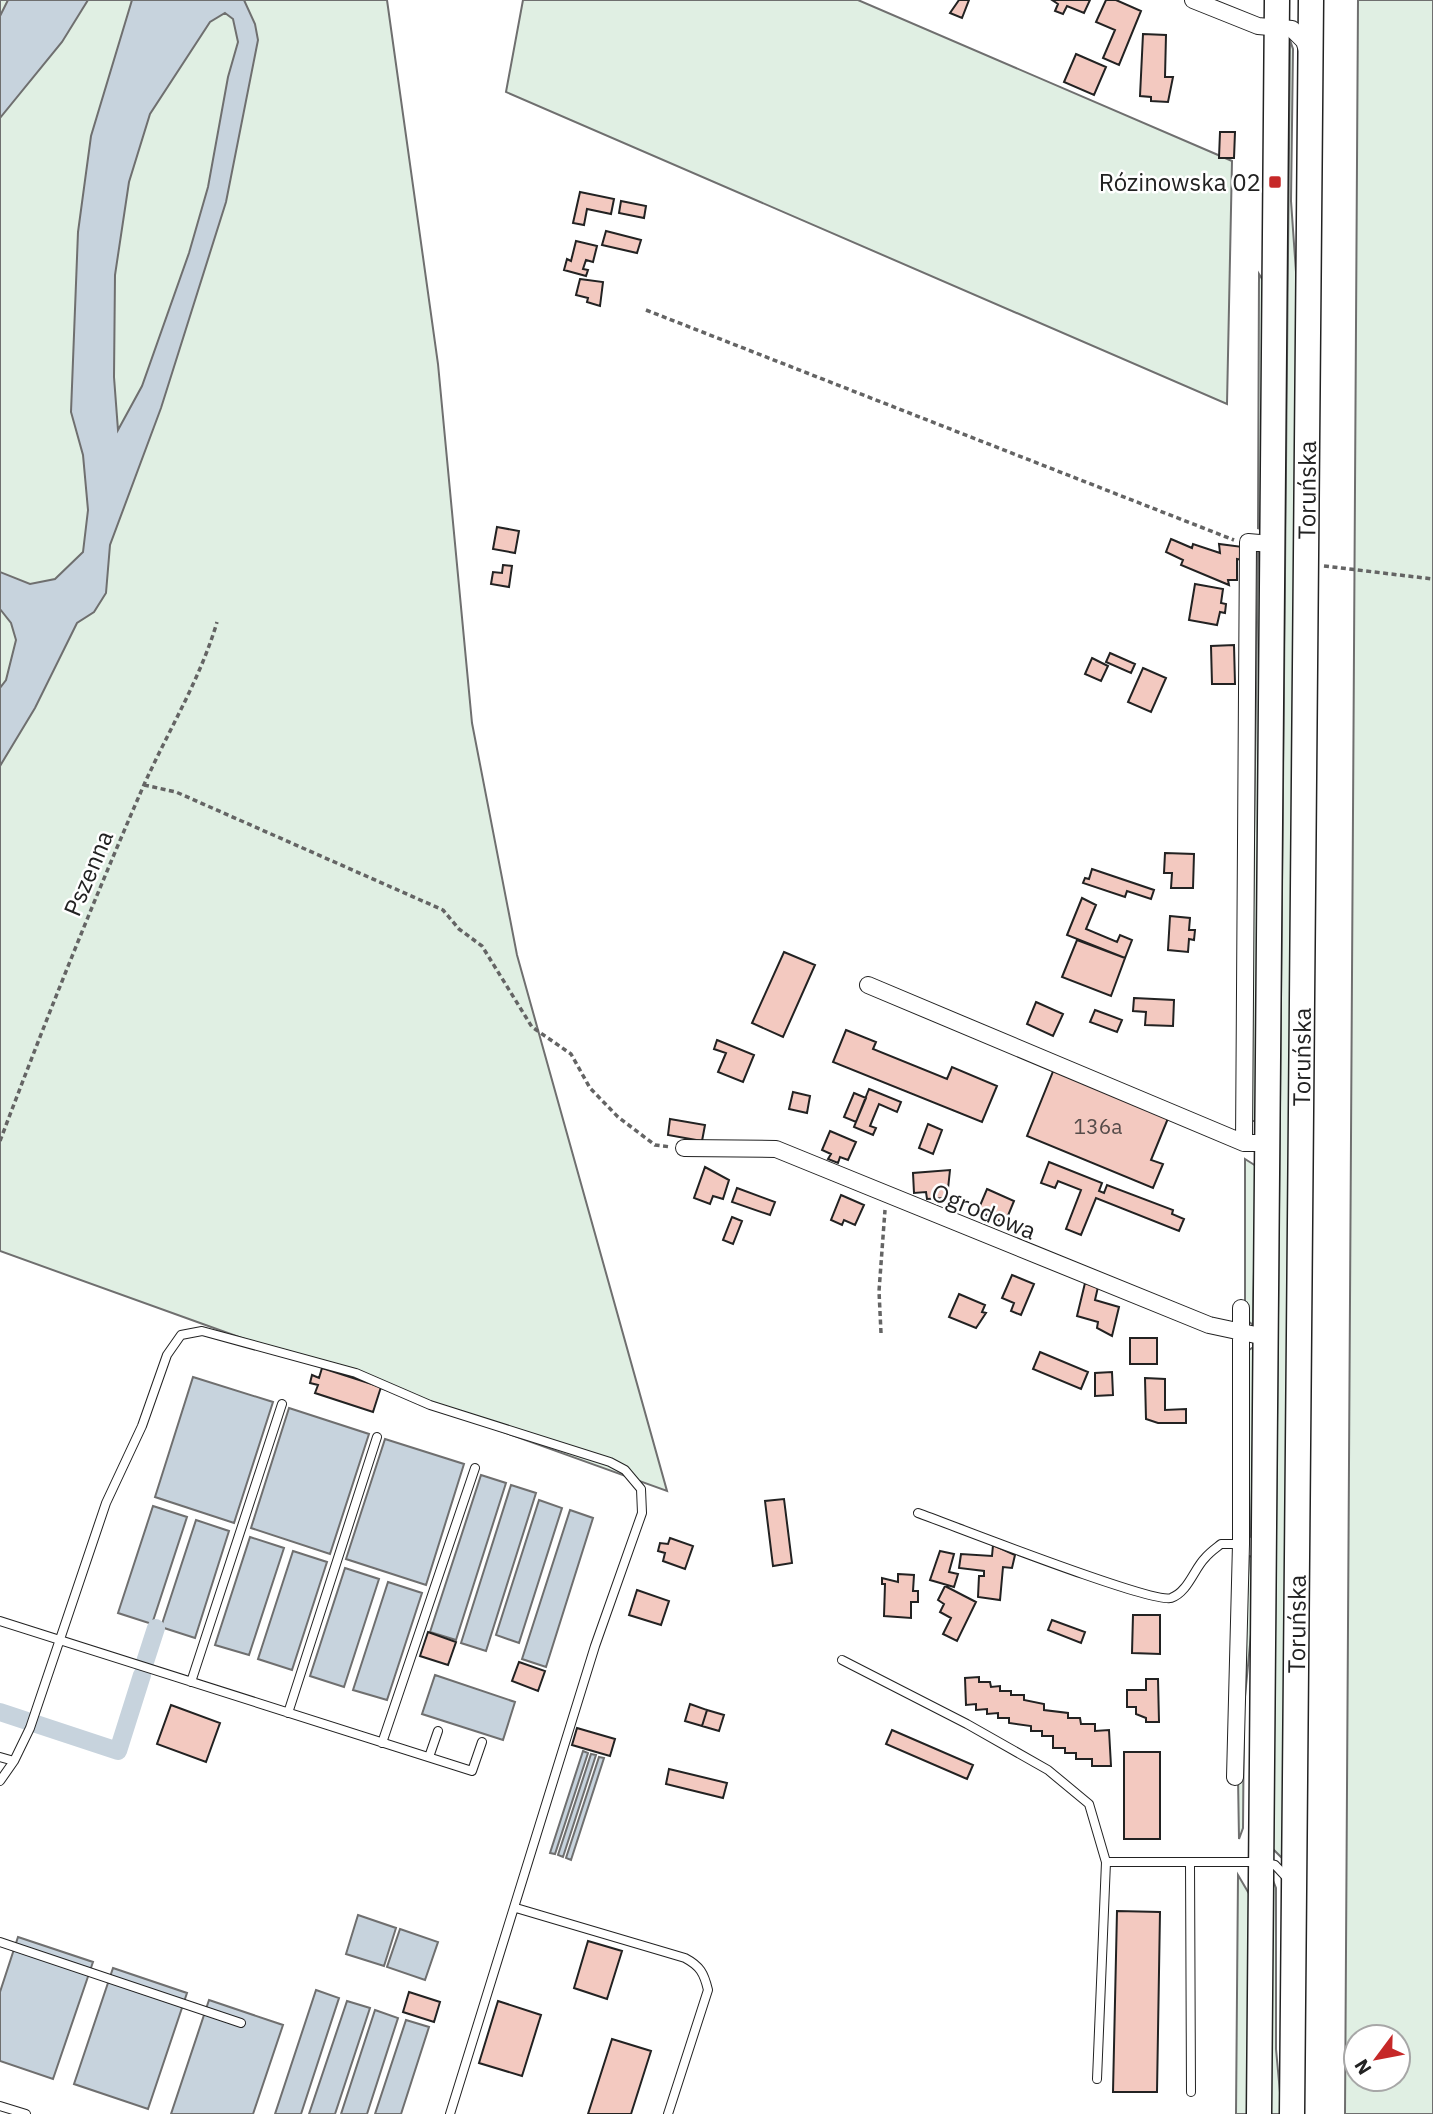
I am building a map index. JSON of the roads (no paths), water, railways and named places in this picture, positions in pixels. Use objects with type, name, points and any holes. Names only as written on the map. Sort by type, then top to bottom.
[{"type":"main road","name":"Toruńska","points":[[1259,2114],[1261,1862],[1252,1544],[1259,543],[1277,0]]},
{"type":"main road","name":"Toruńska","points":[[1292,2114],[1311,0]]},
{"type":"street","points":[[1193,0],[1258,26],[1292,29],[1300,36],[1311,62]]},
{"type":"street","points":[[868,985],[1255,1143]]},
{"type":"street","name":"Ogrodowa","points":[[684,1148],[776,1149],[886,1196],[1209,1325],[1254,1336]]},
{"type":"street","points":[[1241,1308],[1254,1336]]},
{"type":"street","points":[[1235,1777],[1252,1544]]},
{"type":"lane","points":[[0,1781],[14,1761],[34,1718],[106,1503],[142,1426],[167,1355],[174,1342],[189,1331],[202,1331],[356,1373],[430,1405],[610,1462],[625,1470],[641,1489],[642,1513],[595,1646],[516,1909],[450,2114]]},
{"type":"lane","points":[[191,1682],[282,1404]]},
{"type":"lane","points":[[288,1713],[377,1437]]},
{"type":"lane","points":[[382,1743],[475,1468]]},
{"type":"lane","points":[[918,1513],[1154,1598],[1171,1598],[1189,1583],[1204,1559],[1221,1544],[1252,1544]]},
{"type":"lane","points":[[0,1621],[472,1771],[482,1742]]},
{"type":"lane","points":[[842,1660],[967,1724],[1048,1770],[1089,1804],[1106,1861],[1097,2079]]},
{"type":"lane","points":[[429,1757],[438,1731]]},
{"type":"lane","points":[[0,1757],[14,1761]]},
{"type":"lane","points":[[1106,1861],[1261,1862],[1275,1865],[1294,1889]]},
{"type":"lane","points":[[1190,1862],[1191,2092]]},
{"type":"lane","points":[[516,1909],[685,1958],[696,1964],[704,1973],[708,1990],[668,2114]]},
{"type":"lane","points":[[0,1941],[241,2023]]},
{"type":"lane","points":[[0,2106],[26,2114]]},
{"type":"waterway","points":[[145,1662],[156,1628]]},
{"type":"waterway","points":[[0,1712],[118,1751],[142,1675]]},
{"type":"place","name":"Rózinowska 02","points":[[1275,182]]}]
